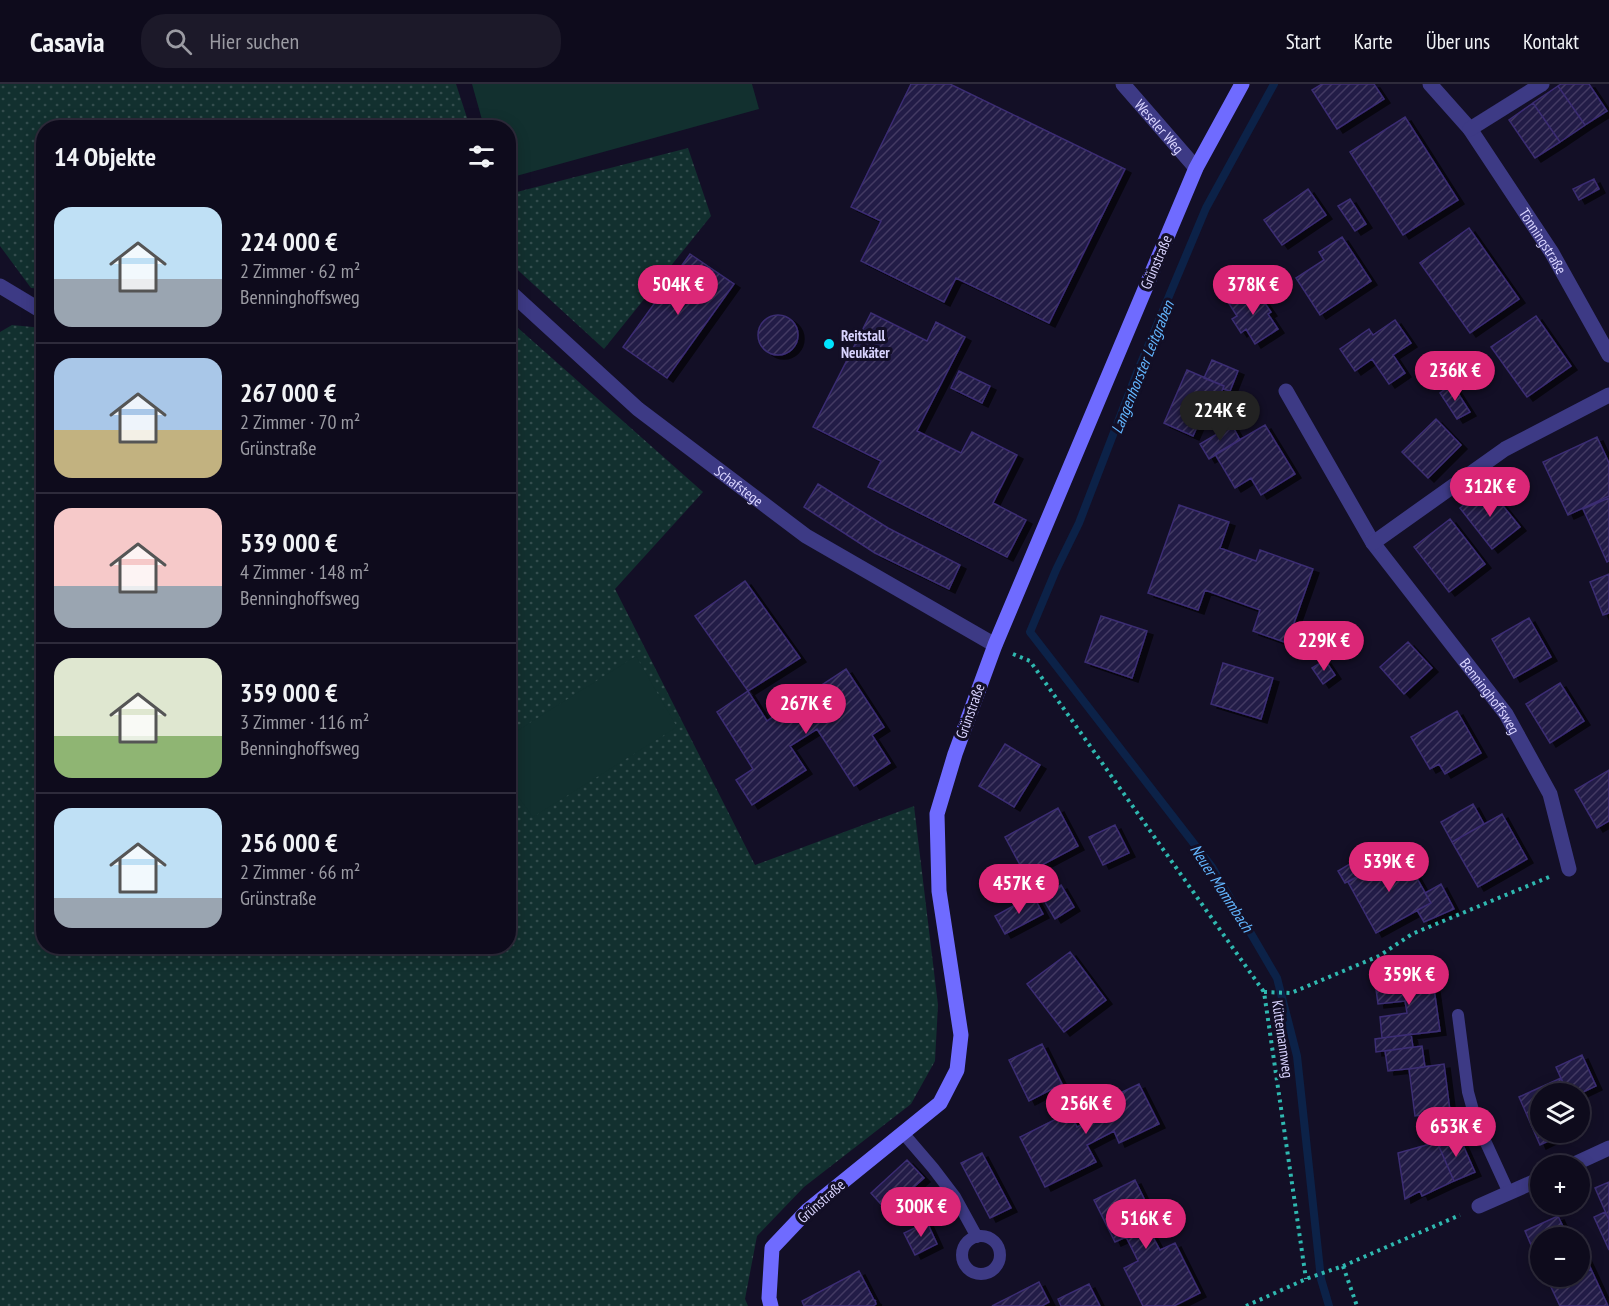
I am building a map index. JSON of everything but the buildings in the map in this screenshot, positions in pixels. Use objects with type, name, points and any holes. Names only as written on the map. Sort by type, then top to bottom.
[{"type":"street","name":"Weseler Weg","points":[[1123,84],[1196,168]]},
{"type":"street","name":"Grünstraße","points":[[771,1306],[769,1298],[772,1248],[808,1210],[940,1103],[957,1070],[961,1035],[939,891],[937,814],[955,754],[995,645],[1196,168],[1242,84]]},
{"type":"street","name":"Tönningstraße","points":[[1430,84],[1470,129],[1552,253],[1609,355]]},
{"type":"street","points":[[1470,129],[1542,84]]},
{"type":"street","points":[[0,286],[36,308]]},
{"type":"street","name":"Schafstege","points":[[516,297],[639,409],[806,536],[995,645]]},
{"type":"street","name":"Benninghoffsweg","points":[[1287,391],[1373,543],[1506,714],[1550,794],[1569,869]]},
{"type":"street","points":[[1373,543],[1505,449],[1609,395]]},
{"type":"street","points":[[1590,1157],[1609,1148]]},
{"type":"street","points":[[1479,1206],[1530,1184]]},
{"type":"lane","points":[[1458,1015],[1468,1092],[1476,1121],[1509,1193]]},
{"type":"lane","points":[[903,1133],[955,1197],[977,1237]]},
{"type":"path","name":"Küttemannweg","points":[[995,645],[1030,662],[1264,992],[1306,1279]]},
{"type":"path","points":[[1264,992],[1291,993],[1379,956],[1412,934],[1569,869]]},
{"type":"path","points":[[1246,1306],[1479,1206]]},
{"type":"path","points":[[1343,1266],[1358,1306]]},
{"type":"green space","points":[[0,84],[456,84],[468,120],[36,120],[36,288],[31,288],[0,246]]},
{"type":"green space","points":[[472,84],[752,84],[759,109],[516,176],[516,120],[482,120]]},
{"type":"green space","points":[[688,148],[711,216],[604,349],[516,268],[516,192]]},
{"type":"green space","points":[[12,325],[36,327],[36,954],[516,954],[516,326],[703,492],[615,589],[755,865],[914,806],[938,1005],[935,1061],[911,1104],[804,1187],[757,1236],[745,1299],[748,1306],[0,1306],[0,332]]},
{"type":"green space","points":[[636,656],[677,727],[533,817],[516,794],[516,732]]},
{"type":"waterway","name":"Neuer Mommbach","points":[[1274,84],[1206,208],[1138,370],[1079,523],[1030,632],[1212,867],[1277,978],[1297,1056],[1321,1279],[1329,1306]]},
{"type":"place","name":"Reitstall Neukäter","points":[[829,344]]},
{"type":"water label","name":"Langenhorster Leitgraben","points":[[1142,367]]}]
